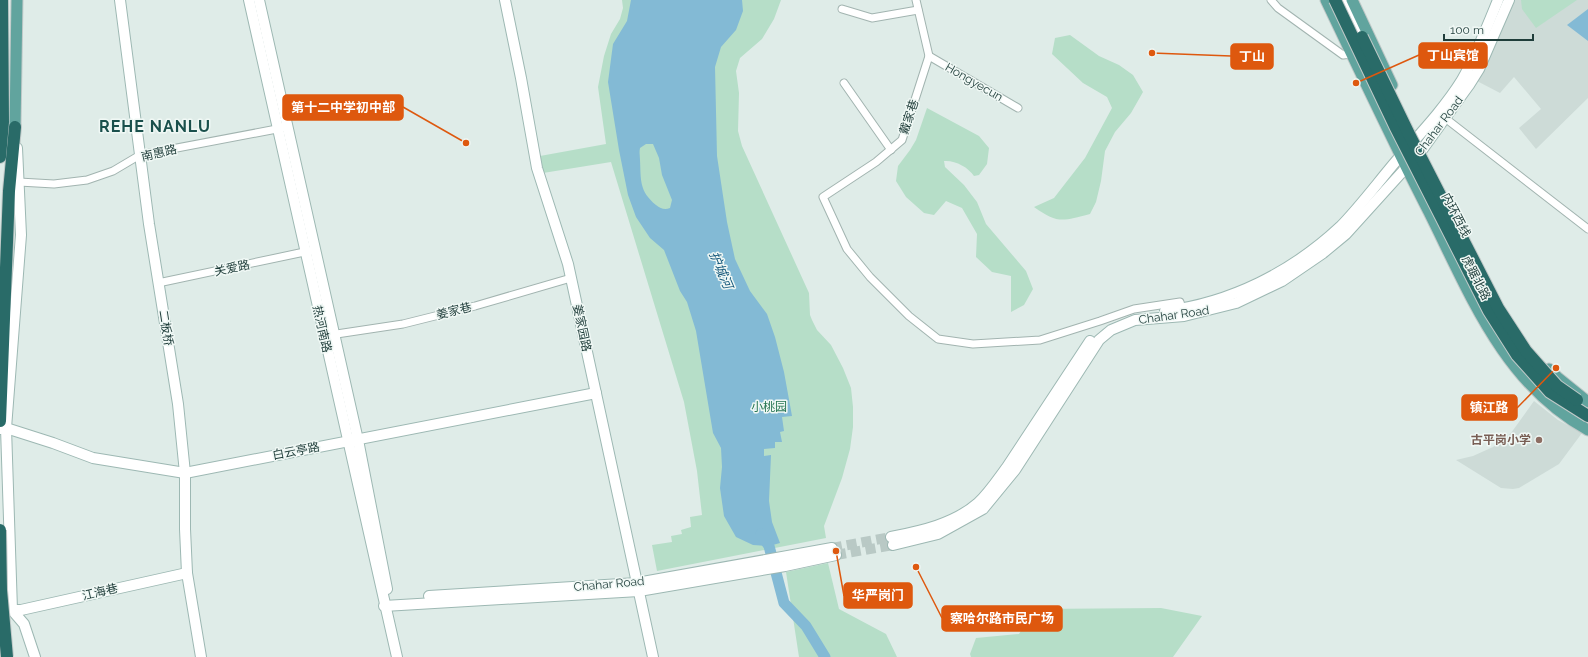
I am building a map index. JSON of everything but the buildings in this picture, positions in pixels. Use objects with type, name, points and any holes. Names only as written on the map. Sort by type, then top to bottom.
[{"type":"highway","points":[[0,157],[2,0]]},
{"type":"highway","name":"内环西线","points":[[1334,0],[1354,31],[1498,308],[1526,351],[1557,386],[1588,407]]},
{"type":"highway","name":"内环西线","points":[[1345,0],[1354,31],[1401,138],[1489,311],[1517,354],[1550,392],[1588,416]]},
{"type":"highway","points":[[2,426],[9,191],[15,127]]},
{"type":"highway","points":[[0,530],[1,590],[7,657]]},
{"type":"main road","points":[[18,0],[15,127],[21,235],[2,426],[12,610],[24,624],[35,657]]},
{"type":"main road","name":"二板桥","points":[[120,0],[158,283],[178,404],[184,473],[187,573],[201,657]]},
{"type":"main road","name":"热河南路","points":[[249,0],[347,441],[387,602],[403,657]]},
{"type":"main road","name":"热河南路","points":[[259,0],[358,440],[397,657]]},
{"type":"main road","name":"姜家园路","points":[[505,0],[522,78],[537,168],[568,264],[653,657]]},
{"type":"main road","name":"虎踞北路","points":[[1326,0],[1406,168],[1481,316],[1521,376],[1544,400],[1569,420],[1588,430]]},
{"type":"main road","name":"虎踞北路","points":[[1352,0],[1422,150],[1503,305],[1528,347],[1557,377],[1588,402]]},
{"type":"main road","name":"Chahar Road","points":[[1183,312],[1247,289],[1291,264],[1320,244],[1341,226],[1417,138],[1461,81],[1471,62],[1498,0]]},
{"type":"main road","name":"Chahar Road","points":[[892,541],[951,520],[978,503],[996,482],[1093,336],[1100,331],[1114,322],[1133,315],[1183,312],[1236,303],[1282,281],[1323,253],[1346,234],[1422,150],[1470,85],[1479,69],[1508,0]]},
{"type":"main road","name":"白云亭路","points":[[2,426],[94,458],[184,473],[596,393]]},
{"type":"main road","name":"Chahar Road","points":[[387,602],[638,587],[784,562],[834,551]]},
{"type":"main road","name":"江海巷","points":[[12,610],[21,610],[187,573]]},
{"type":"street","points":[[916,0],[929,56]]},
{"type":"street","points":[[1271,0],[1278,8],[1343,55],[1352,54]]},
{"type":"street","points":[[842,9],[872,18],[918,10]]},
{"type":"street","name":"Hongyecun","points":[[929,56],[1018,108]]},
{"type":"street","name":"戴家巷","points":[[929,56],[902,140],[876,162],[823,197],[847,249],[870,277],[909,316],[938,339],[973,344],[1040,340],[1134,309],[1180,302],[1183,312]]},
{"type":"street","points":[[844,83],[891,150]]},
{"type":"street","points":[[1445,118],[1588,229]]},
{"type":"street","name":"南惠路","points":[[19,182],[54,184],[87,180],[113,171],[140,155],[288,127]]},
{"type":"street","name":"关爱路","points":[[158,283],[316,250]]},
{"type":"street","name":"姜家巷","points":[[324,335],[403,324],[475,306],[571,278]]},
{"type":"street","points":[[0,610],[12,610]]},
{"type":"shaded area","points":[[1515,0],[1588,0],[1588,98],[1536,149],[1519,128],[1541,109],[1514,77],[1500,93],[1477,81]]},
{"type":"shaded area","name":"古平岗小学","points":[[1534,401],[1558,420],[1582,433],[1559,464],[1519,488],[1513,489],[1501,488],[1456,460],[1473,456],[1493,447],[1511,433]]},
{"type":"green space","name":"小桃园","points":[[622,0],[781,0],[774,19],[762,39],[740,58],[736,71],[739,93],[738,131],[742,146],[809,293],[810,315],[812,320],[817,330],[831,345],[851,388],[853,427],[850,449],[842,478],[824,526],[826,538],[657,571],[652,545],[672,542],[671,536],[682,534],[681,530],[691,527],[690,517],[702,515],[697,471],[684,402],[611,162],[543,173],[540,156],[606,144],[598,87],[604,56],[611,34],[620,19],[623,8]]},
{"type":"green space","points":[[1521,0],[1577,0],[1536,28],[1522,9]]},
{"type":"green space","points":[[1070,35],[1099,56],[1119,65],[1133,75],[1143,92],[1131,113],[1115,132],[1105,151],[1101,181],[1096,202],[1090,214],[1060,220],[1049,216],[1034,207],[1054,198],[1085,158],[1112,108],[1107,97],[1083,83],[1052,54],[1055,38]]},
{"type":"green space","points":[[927,108],[979,136],[989,148],[987,164],[979,175],[974,176],[957,163],[944,161],[945,167],[964,185],[977,202],[986,224],[1026,271],[1033,289],[1024,305],[1011,312],[1011,276],[992,272],[976,257],[977,234],[962,208],[946,201],[934,215],[924,213],[906,197],[896,181],[898,166],[916,140]]},
{"type":"green space","points":[[828,563],[839,609],[886,634],[897,657],[799,657],[786,572]]},
{"type":"green space","points":[[1161,608],[1202,616],[1173,657],[971,657],[970,654],[976,638],[1019,634],[1034,609]]},
{"type":"water","name":"护城河","points":[[631,0],[742,0],[743,11],[736,30],[721,47],[715,67],[717,156],[727,222],[735,259],[750,291],[767,314],[775,337],[784,372],[792,416],[782,417],[784,431],[780,432],[782,442],[775,442],[775,448],[764,449],[764,456],[771,455],[769,501],[772,522],[780,543],[769,546],[753,545],[736,537],[724,516],[720,488],[722,467],[721,448],[713,433],[696,331],[687,302],[680,291],[664,250],[650,238],[636,217],[628,195],[608,82],[613,44],[627,21]],"holes":[[[646,144],[653,144],[659,158],[662,175],[672,200],[670,208],[668,209],[663,209],[650,200],[642,185],[640,148]]]},
{"type":"water","points":[[1588,9],[1588,41],[1567,25]]},
{"type":"waterway","points":[[761,534],[769,546],[784,603],[806,626],[825,657]]},
{"type":"tunnel","points":[[832,548],[891,537]]},
{"type":"tunnel","points":[[836,555],[893,545]]},
{"type":"place","name":"丁山","points":[[1152,53]]},
{"type":"place","name":"丁山宾馆","points":[[1356,83]]},
{"type":"place","name":"第十二中学初中部","points":[[466,143]]},
{"type":"place","name":"镇江路","points":[[1556,368]]},
{"type":"place","name":"古平岗小学","points":[[1539,440]]},
{"type":"place","name":"华严岗门","points":[[836,551]]},
{"type":"place","name":"察哈尔路市民广场","points":[[916,567]]},
{"type":"district","name":"REHE NANLU","points":[[155,126]]}]
